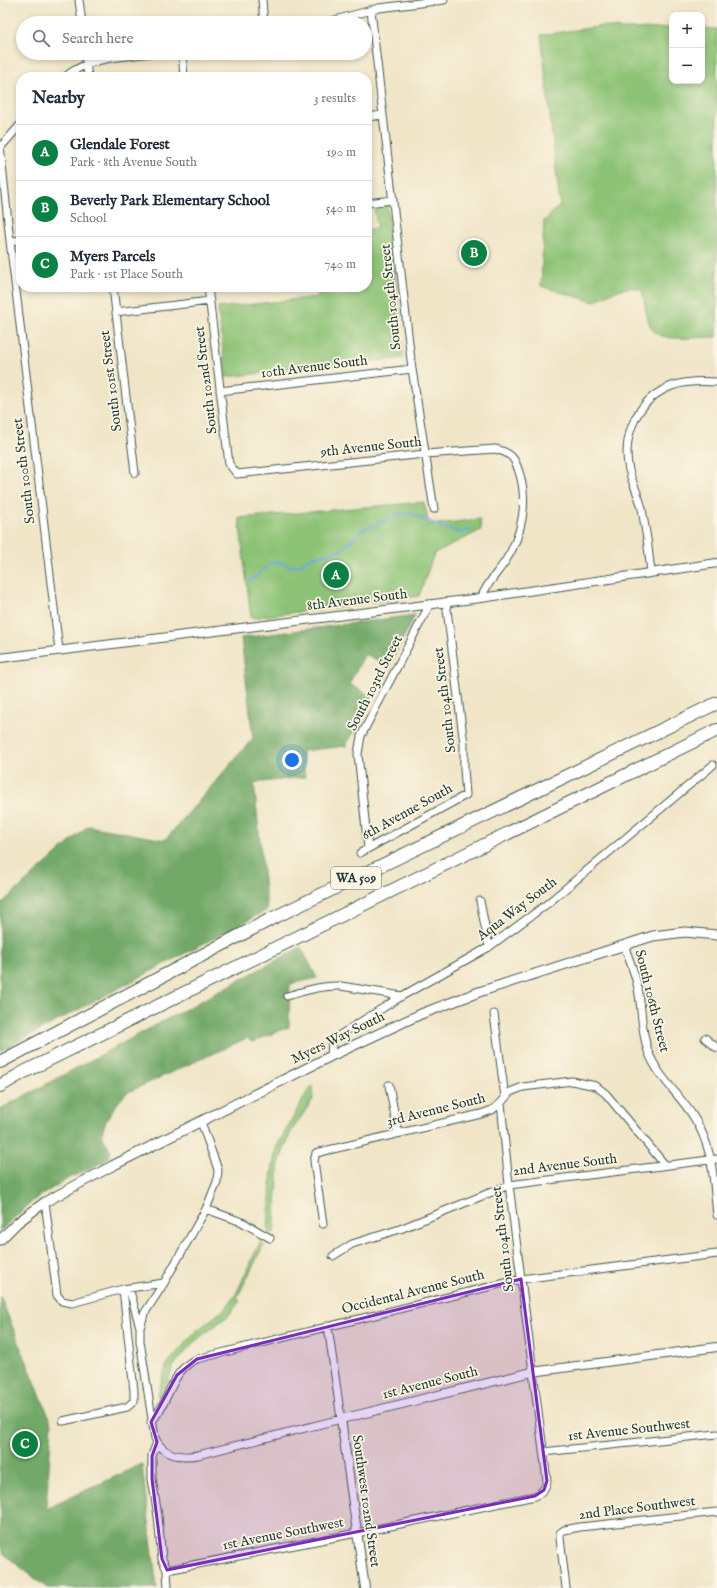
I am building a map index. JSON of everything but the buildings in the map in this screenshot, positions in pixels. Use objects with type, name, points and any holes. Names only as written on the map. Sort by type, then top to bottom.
[{"type":"highway","name":"WA 509","points":[[0,1062],[271,919],[717,703]]},
{"type":"highway","name":"WA 509","points":[[0,1086],[31,1069],[717,730]]},
{"type":"main road","name":"Myers Way South","points":[[0,1240],[17,1223],[44,1202],[112,1166],[331,1056],[450,1002],[561,964],[663,934],[685,932],[717,934]]},
{"type":"street","points":[[79,0],[81,16]]},
{"type":"street","points":[[262,0],[263,16]]},
{"type":"street","points":[[349,16],[371,10],[444,0]]},
{"type":"street","name":"South 104th Street","points":[[371,10],[372,16]]},
{"type":"street","name":"South 104th Street","points":[[372,19],[412,369],[434,510]]},
{"type":"street","points":[[86,60],[88,72]]},
{"type":"street","points":[[73,72],[87,64],[102,60]]},
{"type":"street","points":[[183,60],[184,72]]},
{"type":"street","points":[[372,116],[383,115]]},
{"type":"street","points":[[0,147],[16,129]]},
{"type":"street","name":"South 100th Street","points":[[0,147],[16,291]]},
{"type":"street","points":[[372,202],[393,200]]},
{"type":"street","points":[[10,241],[16,240]]},
{"type":"street","name":"South 100th Street","points":[[16,292],[59,650]]},
{"type":"street","name":"South 101st Street","points":[[114,292],[135,473]]},
{"type":"street","name":"South 102nd Street","points":[[209,292],[229,464],[232,469]]},
{"type":"street","points":[[116,312],[210,301]]},
{"type":"street","name":"10th Avenue South","points":[[220,391],[412,369]]},
{"type":"street","points":[[652,572],[641,504],[628,464],[628,440],[632,423],[645,404],[656,394],[672,386],[691,382],[717,382]]},
{"type":"street","name":"9th Avenue South","points":[[232,469],[237,474],[425,454],[495,449],[504,451],[512,456],[517,464],[522,479],[524,496],[522,521],[517,538],[507,559],[486,585],[482,598]]},
{"type":"street","name":"8th Avenue South","points":[[0,658],[482,598],[717,563]]},
{"type":"street","name":"South 104th Street","points":[[446,602],[464,744],[466,795]]},
{"type":"street","name":"South 103rd Street","points":[[368,848],[358,754],[361,736],[430,604]]},
{"type":"street","name":"Aqua Way South","points":[[331,1056],[332,1042],[335,1038],[402,996],[489,947],[547,904],[713,765]]},
{"type":"street","name":"6th Avenue South","points":[[360,853],[466,795]]},
{"type":"street","points":[[480,901],[489,947]]},
{"type":"street","name":"South 106th Street","points":[[624,945],[638,988],[646,1042],[650,1055],[657,1068],[700,1127],[714,1160],[717,1215]]},
{"type":"street","points":[[287,996],[316,988],[336,986],[402,996]]},
{"type":"street","name":"South 104th Street","points":[[494,1014],[503,1100],[509,1185],[547,1481],[547,1485],[544,1490]]},
{"type":"street","points":[[705,1038],[717,1048]]},
{"type":"street","name":"3rd Avenue South","points":[[323,1224],[314,1161],[314,1156],[318,1152],[481,1114],[492,1110],[516,1089],[523,1087],[572,1081],[596,1086],[606,1094],[665,1165]]},
{"type":"street","points":[[389,1085],[398,1133]]},
{"type":"street","points":[[168,1588],[167,1570],[162,1559],[158,1516],[152,1479],[152,1456],[157,1442],[152,1422],[140,1341],[140,1327],[144,1314],[164,1284],[206,1209],[217,1182],[218,1170],[201,1122]]},
{"type":"street","name":"2nd Avenue South","points":[[333,1256],[352,1244],[400,1229],[509,1185],[714,1160]]},
{"type":"street","points":[[44,1202],[57,1295],[62,1301],[72,1303],[126,1289],[164,1284]]},
{"type":"street","points":[[206,1209],[242,1222],[270,1238]]},
{"type":"street","name":"Occidental Avenue South","points":[[152,1422],[157,1417],[177,1375],[190,1362],[328,1326],[521,1279],[717,1254]]},
{"type":"street","points":[[126,1289],[140,1327]]},
{"type":"street","points":[[63,1421],[127,1407],[134,1401],[126,1289]]},
{"type":"street","points":[[328,1326],[340,1419]]},
{"type":"street","name":"1st Avenue South","points":[[157,1442],[163,1450],[171,1454],[192,1456],[532,1372],[717,1348]]},
{"type":"street","name":"Southwest 102nd Street","points":[[340,1419],[365,1588]]},
{"type":"street","name":"1st Avenue Southwest","points":[[543,1452],[717,1434]]},
{"type":"street","name":"1st Avenue Southwest","points":[[167,1570],[535,1496],[544,1490]]},
{"type":"street","name":"2nd Place Southwest","points":[[566,1588],[560,1538],[560,1533],[564,1530],[717,1512]]},
{"type":"highlighted area","points":[[521,1279],[547,1481],[544,1490],[535,1496],[167,1570],[162,1559],[152,1479],[152,1456],[157,1442],[151,1422],[177,1375],[197,1359]]},
{"type":"green space","points":[[603,26],[621,29],[669,28],[669,84],[705,84],[705,28],[717,29],[717,337],[672,338],[657,334],[650,326],[642,290],[636,288],[618,290],[594,302],[541,286],[544,221],[560,205],[541,35]]},
{"type":"green space","points":[[387,204],[404,358],[226,377],[218,308],[318,297],[318,292],[372,292],[372,229],[377,228],[374,206]]},
{"type":"green space","points":[[424,502],[429,525],[480,519],[481,530],[434,554],[419,596],[251,618],[239,518]]},
{"type":"green space","points":[[415,615],[389,666],[365,654],[349,684],[373,697],[346,746],[302,751],[305,777],[254,783],[267,910],[0,1051],[0,905],[88,826],[165,840],[253,738],[241,638]]},
{"type":"green space","points":[[301,947],[317,978],[290,984],[289,1027],[252,1042],[247,1038],[128,1092],[115,1106],[104,1125],[103,1137],[110,1149],[109,1157],[103,1162],[65,1180],[34,1200],[0,1231],[0,1109]]},
{"type":"green space","points":[[313,1086],[313,1099],[291,1132],[279,1164],[274,1233],[268,1233],[271,1178],[276,1148],[307,1092]]},
{"type":"green space","points":[[260,1242],[264,1244],[237,1298],[240,1301],[229,1315],[194,1342],[172,1368],[165,1394],[157,1396],[167,1364],[196,1331],[225,1309],[236,1294]]},
{"type":"green space","points":[[0,1296],[52,1424],[46,1509],[142,1464],[157,1588],[47,1588],[4,1554],[0,1547]]},
{"type":"waterway","points":[[250,581],[275,561],[290,566],[299,565],[312,557],[342,550],[361,530],[400,514],[409,513],[461,533],[471,529]]},
{"type":"place","name":"Beverly Park Elementary School","points":[[474,253]]},
{"type":"place","name":"Glendale Forest","points":[[336,575]]},
{"type":"place","name":"Myers Parcels","points":[[25,1444]]}]
